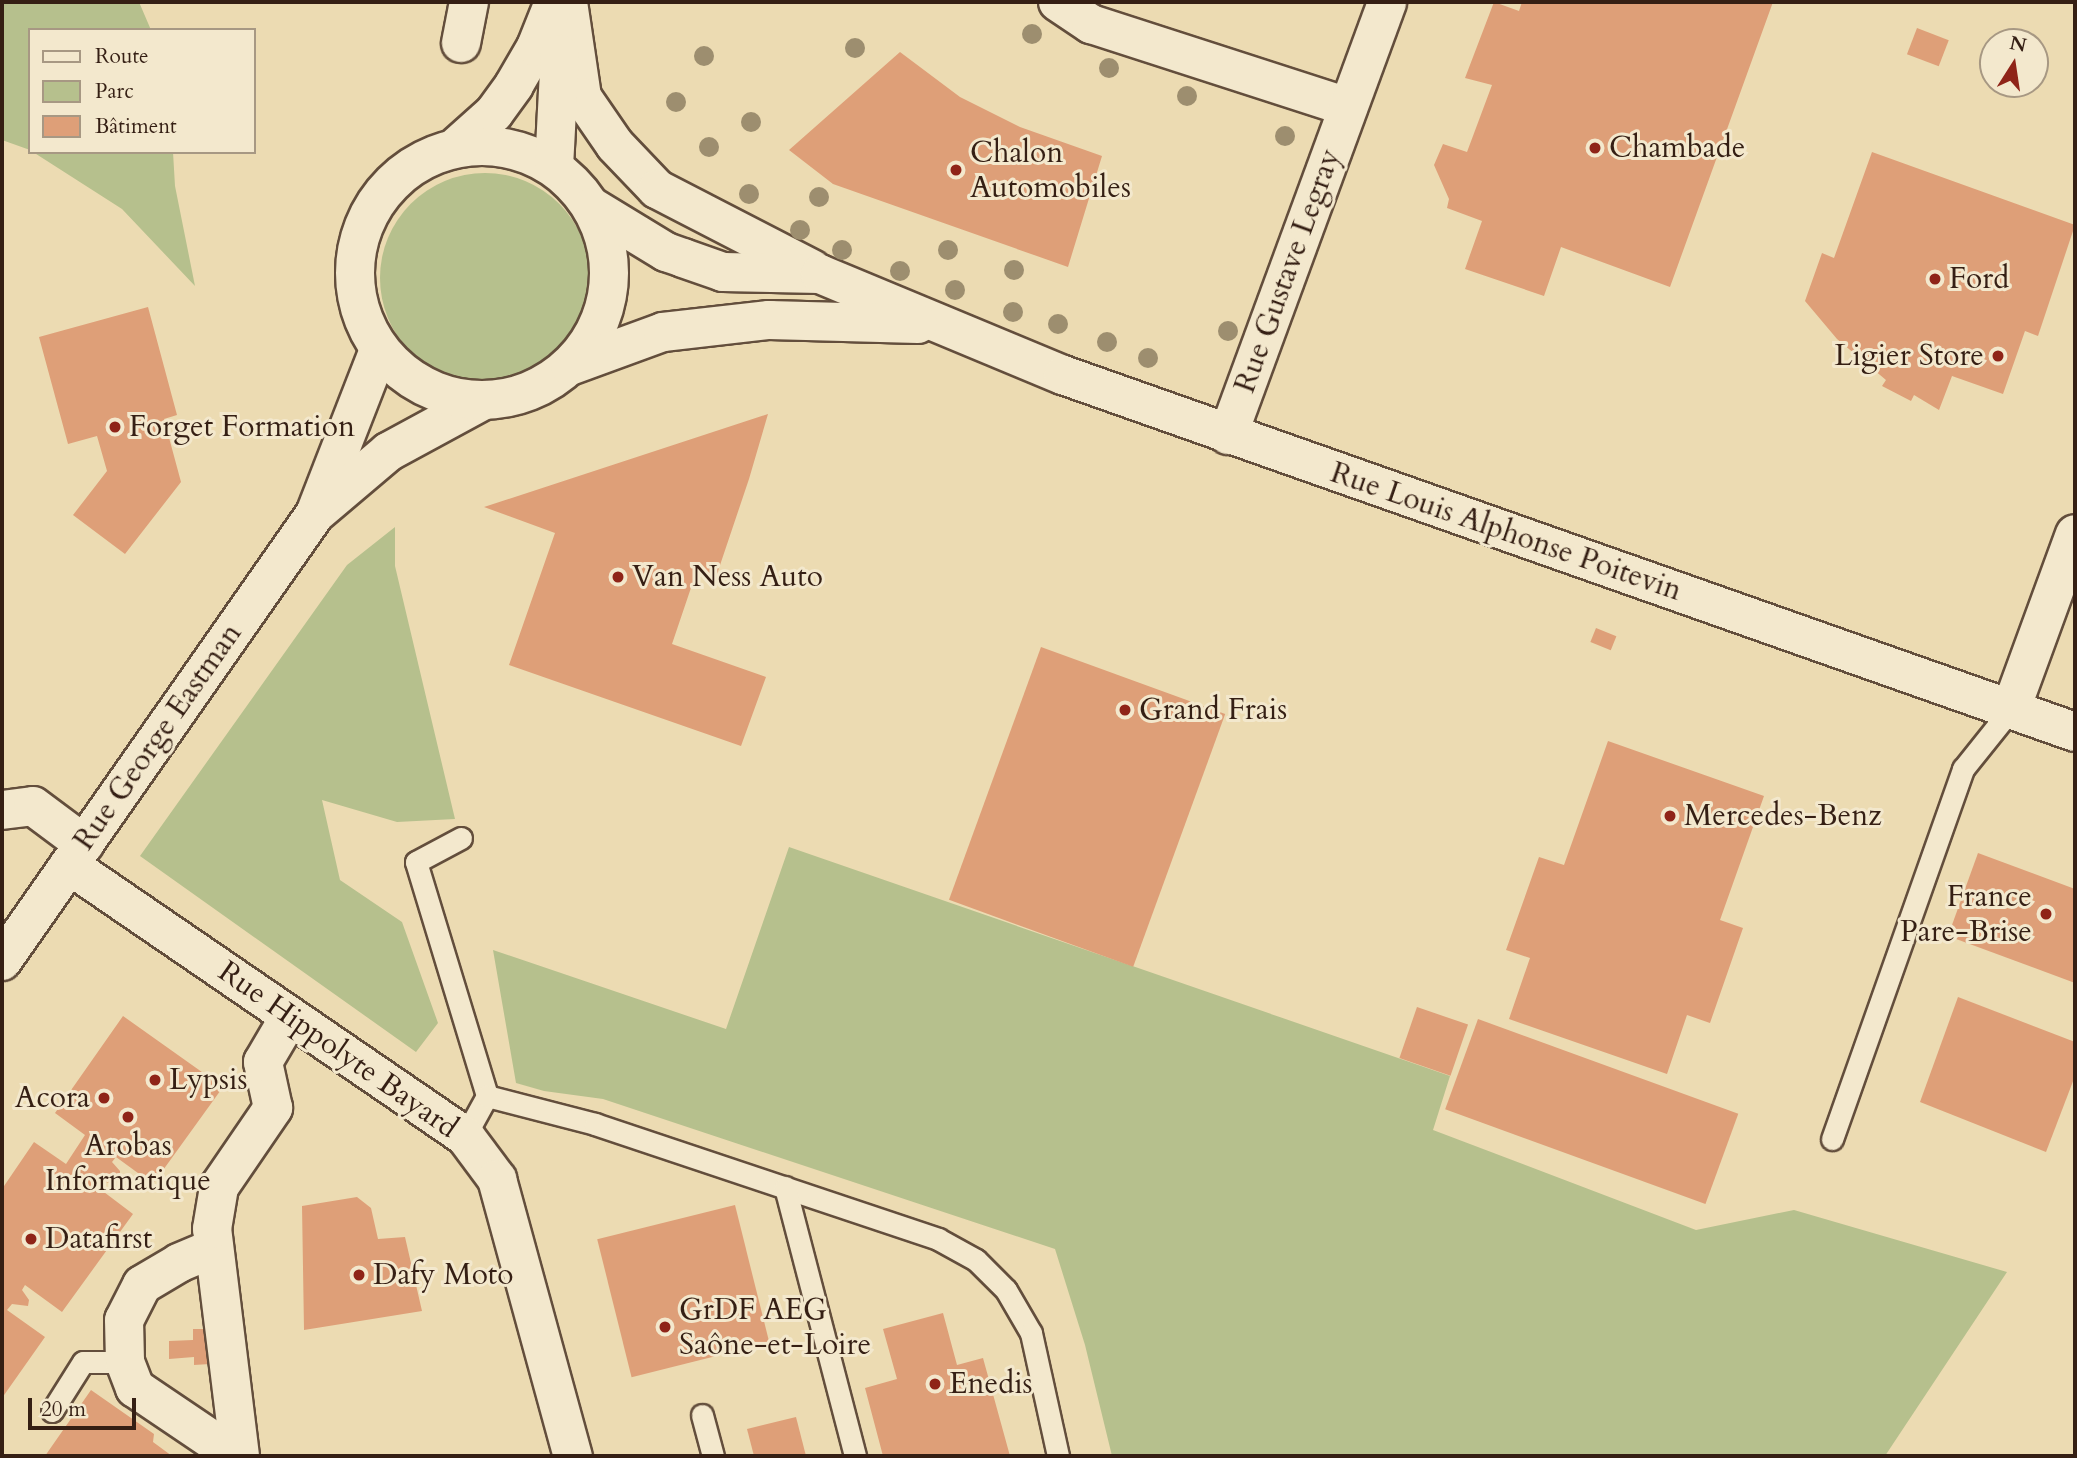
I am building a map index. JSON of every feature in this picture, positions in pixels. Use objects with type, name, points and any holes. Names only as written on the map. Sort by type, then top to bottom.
[{"type":"street","points":[[461,43],[469,2]]},
{"type":"street","points":[[456,147],[507,148],[554,167],[592,207],[608,247],[609,291],[596,332],[570,366],[529,393],[482,401],[425,387],[379,350],[359,312],[354,270],[362,228],[384,191],[416,163],[456,147],[494,113],[536,47],[554,2]]},
{"type":"street","points":[[554,167],[563,2]]},
{"type":"street","points":[[568,2],[582,97],[624,154],[657,189],[820,274]]},
{"type":"street","points":[[1058,2],[1091,24],[1348,107]]},
{"type":"street","name":"Rue Gustave Legray","points":[[1228,435],[1387,2]]},
{"type":"street","name":"Rue Louis Alphonse Poitevin","points":[[592,207],[666,252],[723,271],[820,274],[1063,375],[2075,732]]},
{"type":"street","name":"Rue Louis Alphonse Poitevin","points":[[570,366],[663,332],[769,320],[939,325]]},
{"type":"street","name":"Rue George Eastman","points":[[2,961],[315,514],[379,350]]},
{"type":"street","name":"Rue George Eastman","points":[[315,514],[388,452],[482,401]]},
{"type":"street","points":[[2011,709],[2075,534]]},
{"type":"street","name":"Rue Hippolyte Bayard","points":[[2,810],[33,806],[76,854],[290,1016],[465,1136],[497,1179],[573,1456]]},
{"type":"street","points":[[238,1456],[212,1229],[219,1187],[273,1108],[263,1062],[290,1016]]},
{"type":"street","points":[[214,1248],[179,1263],[142,1285],[124,1320],[125,1362],[135,1388],[238,1456]]},
{"type":"lane","points":[[1832,1139],[1963,769],[2011,709]]},
{"type":"lane","points":[[461,838],[416,862],[487,1096],[465,1136]]},
{"type":"lane","points":[[487,1096],[595,1124],[785,1187],[938,1239],[976,1260],[1006,1290],[1031,1333],[1058,1456]]},
{"type":"lane","points":[[785,1187],[855,1456]]},
{"type":"lane","points":[[52,1411],[83,1362],[125,1362]]},
{"type":"lane","points":[[702,1415],[713,1456]]},
{"type":"green space","points":[[2,2],[139,2],[150,28],[28,28],[28,149],[2,140]]},
{"type":"green space","points":[[36,154],[173,154],[175,186],[195,286],[122,209]]},
{"type":"green space","points":[[485,173],[525,181],[559,204],[582,238],[590,278],[582,318],[559,352],[525,375],[485,383],[445,375],[411,352],[388,318],[380,278],[388,238],[411,204],[445,181]]},
{"type":"green space","points":[[395,527],[395,566],[455,819],[397,822],[322,800],[340,880],[402,922],[438,1023],[416,1052],[140,856],[347,565]]},
{"type":"green space","points":[[789,847],[1450,1076],[1433,1130],[1696,1230],[1794,1210],[2007,1272],[1885,1456],[1112,1456],[1085,1345],[1055,1249],[603,1099],[544,1091],[516,1083],[493,950],[726,1029]]},
{"type":"building","name":"Chambade","points":[[1494,2],[1519,11],[1522,2],[1773,2],[1670,287],[1561,247],[1544,296],[1465,269],[1482,221],[1447,208],[1449,199],[1434,165],[1443,144],[1467,152],[1492,85],[1465,78]]},
{"type":"building","points":[[1917,28],[1949,40],[1939,66],[1907,54]]},
{"type":"building","name":"Chalon Automobiles","points":[[900,52],[960,97],[1020,127],[1102,156],[1068,267],[833,184],[789,150]]},
{"type":"building","name":"Ford","points":[[1872,152],[2075,225],[2038,336],[2025,331],[2003,394],[1952,376],[1939,410],[1914,395],[1911,401],[1882,386],[1886,380],[1837,339],[1805,301],[1822,253],[1834,258]]},
{"type":"building","name":"Forget Formation","points":[[148,307],[177,415],[164,419],[181,482],[125,554],[73,515],[107,471],[97,436],[68,444],[39,337]]},
{"type":"building","name":"Van Ness Auto","points":[[768,414],[715,580],[696,573],[672,644],[766,677],[741,746],[509,665],[555,533],[484,507]]},
{"type":"building","points":[[1596,628],[1616,636],[1611,650],[1590,642]]},
{"type":"building","points":[[1041,647],[1225,714],[1133,967],[949,900]]},
{"type":"building","points":[[1608,741],[1764,796],[1720,920],[1743,928],[1710,1023],[1687,1015],[1667,1074],[1509,1019],[1530,958],[1506,950],[1539,857],[1564,865]]},
{"type":"building","points":[[1978,853],[2075,889],[2075,983],[1948,936]]},
{"type":"building","points":[[1958,997],[2075,1042],[2075,1076],[2046,1152],[1920,1102]]},
{"type":"building","points":[[1417,1007],[1468,1025],[1450,1076],[1399,1058]]},
{"type":"building","points":[[123,1016],[223,1087],[153,1184],[116,1157],[112,1162],[120,1171],[120,1177],[112,1184],[100,1180],[96,1186],[133,1214],[62,1312],[25,1285],[22,1290],[29,1300],[28,1306],[12,1304],[7,1310],[45,1337],[2,1398],[2,1189],[34,1142],[66,1164],[85,1135],[55,1113]]},
{"type":"building","points":[[1478,1019],[1738,1114],[1705,1204],[1445,1109]]},
{"type":"building","name":"Dafy Moto","points":[[357,1197],[371,1208],[378,1239],[405,1237],[422,1311],[304,1330],[302,1206]]},
{"type":"building","name":"GrDF AEG Saône-et-Loire","points":[[735,1205],[769,1343],[632,1377],[597,1239]]},
{"type":"building","name":"Enedis","points":[[943,1313],[957,1365],[983,1358],[1010,1456],[883,1456],[865,1388],[897,1379],[883,1329]]},
{"type":"building","points":[[193,1329],[208,1329],[210,1364],[194,1365],[194,1357],[169,1359],[169,1341],[193,1340]]},
{"type":"building","points":[[91,1390],[154,1434],[153,1442],[172,1456],[45,1456]]},
{"type":"building","points":[[796,1417],[806,1456],[754,1456],[747,1429]]},
{"type":"place","name":"Chambade","points":[[1595,148]]},
{"type":"place","name":"Chalon Automobiles","points":[[956,170]]},
{"type":"place","name":"Ford","points":[[1935,279]]},
{"type":"place","name":"Ligier Store","points":[[1998,356]]},
{"type":"place","name":"Forget Formation","points":[[115,427]]},
{"type":"place","name":"Van Ness Auto","points":[[618,577]]},
{"type":"place","name":"Grand Frais","points":[[1125,710]]},
{"type":"place","name":"Mercedes-Benz","points":[[1670,816]]},
{"type":"place","name":"France Pare-Brise","points":[[2046,914]]},
{"type":"place","name":"Lypsis","points":[[155,1080]]},
{"type":"place","name":"Acora","points":[[104,1098]]},
{"type":"place","name":"Arobas Informatique","points":[[128,1117]]},
{"type":"place","name":"Datafirst","points":[[31,1239]]},
{"type":"place","name":"Dafy Moto","points":[[359,1275]]},
{"type":"place","name":"GrDF AEG Saône-et-Loire","points":[[665,1327]]},
{"type":"place","name":"Enedis","points":[[935,1384]]}]
